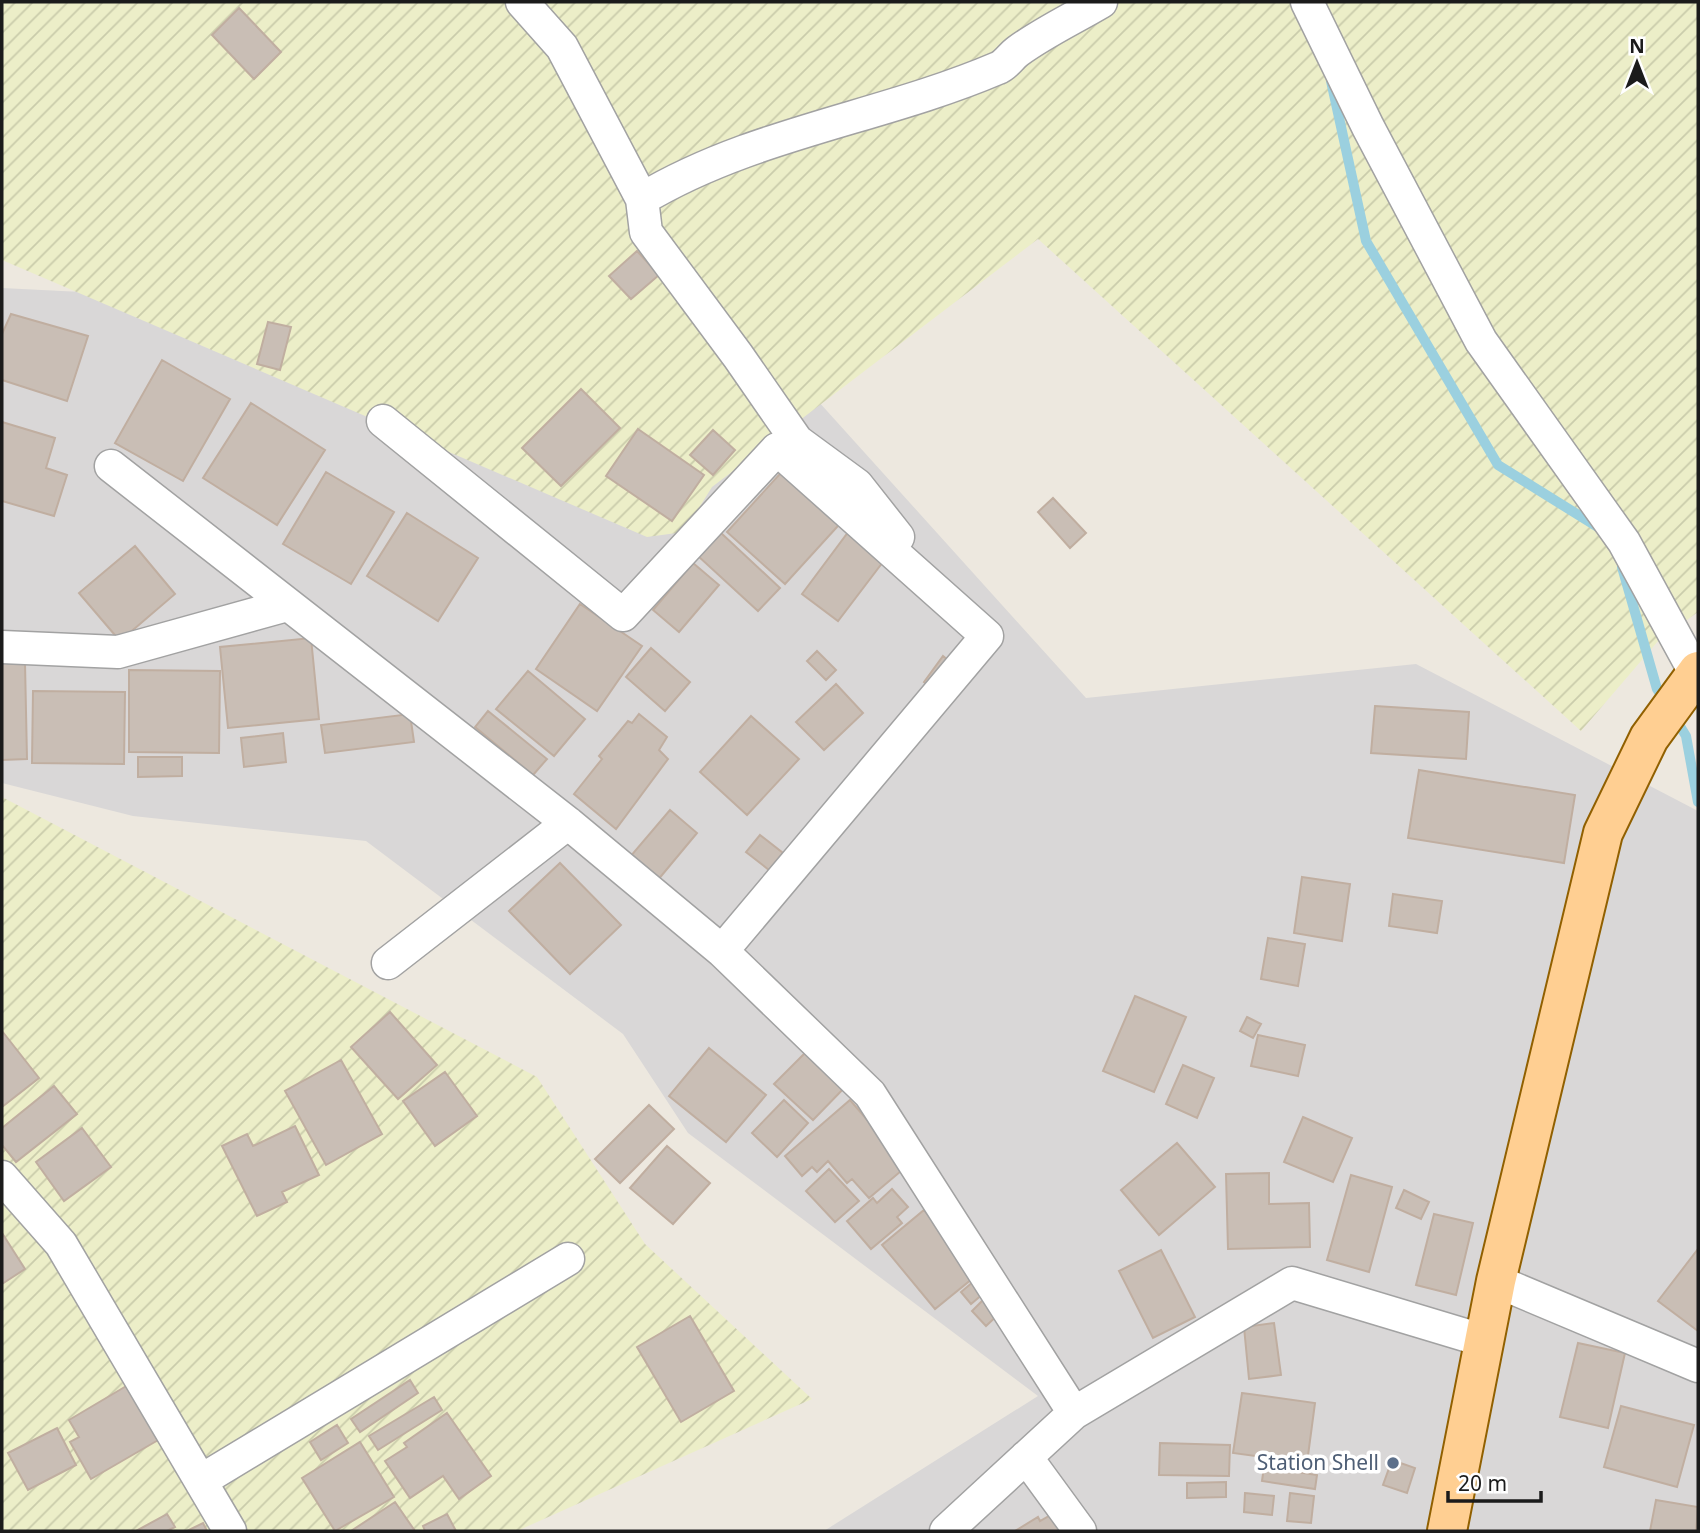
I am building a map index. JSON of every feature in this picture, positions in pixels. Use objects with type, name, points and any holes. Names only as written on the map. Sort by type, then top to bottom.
[{"type":"main road","points":[[1447,1531],[1496,1281],[1603,833],[1649,738],[1697,673]]},
{"type":"street","points":[[522,2],[562,47],[642,199],[646,232],[687,285],[797,441],[856,485],[919,562],[913,570]]},
{"type":"street","points":[[642,199],[681,175],[760,144],[892,106],[1002,67],[1016,52],[1101,2]]},
{"type":"street","points":[[1307,2],[1368,127],[1481,341],[1624,542],[1697,673]]},
{"type":"street","points":[[383,421],[623,615],[776,449],[987,636],[722,951]]},
{"type":"street","points":[[111,466],[568,823],[722,951],[870,1094],[1074,1413]]},
{"type":"street","points":[[2,647],[118,652],[287,605]]},
{"type":"street","points":[[388,963],[568,823]]},
{"type":"street","points":[[2,1177],[61,1244],[230,1531]]},
{"type":"street","points":[[202,1480],[568,1259]]},
{"type":"street","points":[[1496,1281],[1698,1366]]},
{"type":"street","points":[[946,1531],[1074,1413],[1292,1283],[1485,1341]]},
{"type":"street","points":[[1026,1457],[1080,1531]]},
{"type":"shaded area","points":[[2,288],[261,301],[818,401],[1086,698],[1416,664],[1698,811],[1698,1531],[824,1531],[1038,1396],[688,1133],[623,1034],[366,841],[133,816],[2,783]]},
{"type":"green space","points":[[2,2],[1698,2],[1698,612],[1659,640],[1581,731],[1038,239],[712,487],[684,532],[647,537],[2,260]]},
{"type":"green space","points":[[2,797],[537,1077],[645,1244],[812,1399],[517,1531],[2,1531]]},
{"type":"building","points":[[239,8],[281,52],[254,79],[212,35]]},
{"type":"building","points":[[637,251],[659,275],[631,299],[609,276]]},
{"type":"building","points":[[11,314],[88,336],[67,401],[2,380],[2,334]]},
{"type":"building","points":[[268,322],[291,327],[280,370],[257,364]]},
{"type":"building","points":[[162,360],[230,399],[183,481],[115,443]]},
{"type":"building","points":[[581,389],[620,428],[561,486],[522,448]]},
{"type":"building","points":[[251,403],[325,450],[277,525],[203,478]]},
{"type":"building","points":[[2,422],[55,438],[46,468],[67,475],[54,516],[2,501]]},
{"type":"building","points":[[638,429],[704,475],[672,521],[606,476]]},
{"type":"building","points":[[713,430],[735,450],[713,475],[690,455]]},
{"type":"building","points":[[789,464],[847,516],[785,584],[727,532]]},
{"type":"building","points":[[326,472],[394,512],[351,584],[283,544]]},
{"type":"building","points":[[1053,498],[1086,533],[1070,548],[1038,512]]},
{"type":"building","points":[[407,513],[478,558],[438,621],[367,576]]},
{"type":"building","points":[[852,527],[889,554],[838,621],[802,594]]},
{"type":"building","points":[[720,532],[780,588],[758,611],[698,556]]},
{"type":"building","points":[[135,546],[175,594],[120,641],[79,593]]},
{"type":"building","points":[[693,563],[719,585],[679,632],[653,610]]},
{"type":"building","points":[[580,604],[642,646],[597,711],[536,669]]},
{"type":"building","points":[[311,638],[319,719],[228,728],[220,647]]},
{"type":"building","points":[[651,648],[690,682],[665,711],[626,677]]},
{"type":"building","points":[[817,651],[836,670],[826,680],[807,661]]},
{"type":"building","points":[[943,656],[955,666],[935,691],[924,682]]},
{"type":"building","points":[[2,663],[25,663],[27,759],[2,760]]},
{"type":"building","points":[[129,670],[220,671],[219,753],[129,752]]},
{"type":"building","points":[[528,671],[585,719],[554,756],[496,709]]},
{"type":"building","points":[[836,684],[863,713],[824,750],[796,722]]},
{"type":"building","points":[[33,691],[125,692],[124,764],[32,763]]},
{"type":"building","points":[[1375,706],[1469,712],[1466,759],[1371,753]]},
{"type":"building","points":[[488,711],[547,759],[533,775],[475,727]]},
{"type":"building","points":[[410,714],[414,742],[325,753],[321,725]]},
{"type":"building","points":[[639,714],[667,737],[659,750],[668,759],[616,829],[574,794],[602,759],[599,756],[628,721],[632,723]]},
{"type":"building","points":[[751,716],[799,759],[747,815],[700,772]]},
{"type":"building","points":[[283,733],[286,762],[244,767],[241,738]]},
{"type":"building","points":[[138,757],[182,757],[182,776],[138,777]]},
{"type":"building","points":[[1419,770],[1575,795],[1564,863],[1408,838]]},
{"type":"building","points":[[670,810],[697,833],[657,881],[629,858]]},
{"type":"building","points":[[760,835],[783,853],[769,870],[746,852]]},
{"type":"building","points":[[560,863],[621,925],[570,974],[509,911]]},
{"type":"building","points":[[1302,877],[1350,884],[1342,941],[1294,933]]},
{"type":"building","points":[[1393,894],[1442,901],[1437,933],[1389,926]]},
{"type":"building","points":[[1268,938],[1305,944],[1298,986],[1261,979]]},
{"type":"building","points":[[1135,996],[1186,1017],[1154,1092],[1103,1071]]},
{"type":"building","points":[[390,1012],[437,1065],[398,1099],[351,1047]]},
{"type":"building","points":[[1247,1017],[1261,1024],[1253,1038],[1240,1031]]},
{"type":"building","points":[[2,1031],[39,1078],[2,1107]]},
{"type":"building","points":[[1258,1035],[1305,1045],[1298,1076],[1251,1066]]},
{"type":"building","points":[[811,1047],[849,1083],[813,1120],[774,1084]]},
{"type":"building","points":[[709,1048],[766,1095],[726,1142],[669,1096]]},
{"type":"building","points":[[341,1060],[382,1134],[326,1165],[285,1091]]},
{"type":"building","points":[[1183,1065],[1214,1078],[1197,1118],[1166,1104]]},
{"type":"building","points":[[445,1072],[477,1116],[435,1146],[403,1101]]},
{"type":"building","points":[[54,1086],[77,1114],[16,1162],[2,1145],[2,1128]]},
{"type":"building","points":[[784,1100],[808,1123],[777,1157],[752,1133]]},
{"type":"building","points":[[850,1100],[907,1166],[869,1198],[852,1179],[847,1183],[828,1161],[817,1172],[812,1167],[802,1176],[785,1156]]},
{"type":"building","points":[[649,1105],[674,1129],[620,1183],[595,1159]]},
{"type":"building","points":[[1303,1117],[1352,1138],[1333,1182],[1284,1162]]},
{"type":"building","points":[[295,1126],[319,1175],[282,1192],[287,1202],[257,1216],[222,1146],[247,1134],[253,1146]]},
{"type":"building","points":[[82,1128],[111,1167],[64,1201],[36,1162]]},
{"type":"building","points":[[1177,1143],[1215,1187],[1159,1235],[1121,1190]]},
{"type":"building","points":[[667,1146],[710,1183],[673,1224],[630,1188]]},
{"type":"building","points":[[829,1169],[859,1201],[835,1222],[806,1191]]},
{"type":"building","points":[[1269,1173],[1269,1204],[1309,1203],[1310,1247],[1228,1249],[1226,1174]]},
{"type":"building","points":[[1351,1175],[1392,1187],[1369,1272],[1327,1260]]},
{"type":"building","points":[[892,1189],[908,1207],[897,1217],[902,1223],[871,1249],[847,1221],[873,1198],[877,1203]]},
{"type":"building","points":[[1404,1190],[1429,1202],[1421,1219],[1396,1208]]},
{"type":"building","points":[[924,1210],[978,1274],[935,1309],[882,1245]]},
{"type":"building","points":[[1434,1214],[1473,1223],[1456,1295],[1416,1285]]},
{"type":"building","points":[[2,1233],[25,1269],[2,1284]]},
{"type":"building","points":[[1698,1249],[1698,1331],[1658,1301]]},
{"type":"building","points":[[1161,1250],[1195,1317],[1153,1338],[1119,1271]]},
{"type":"building","points":[[980,1276],[990,1288],[971,1304],[961,1292]]},
{"type":"building","points":[[987,1296],[1002,1311],[986,1326],[972,1311]]},
{"type":"building","points":[[690,1316],[734,1391],[681,1422],[637,1347]]},
{"type":"building","points":[[1274,1323],[1281,1375],[1249,1379],[1244,1327]]},
{"type":"building","points":[[1578,1343],[1625,1353],[1608,1428],[1560,1417]]},
{"type":"building","points":[[410,1380],[418,1393],[360,1432],[351,1419]]},
{"type":"building","points":[[128,1385],[160,1439],[91,1479],[70,1442],[79,1437],[69,1420]]},
{"type":"building","points":[[1242,1393],[1315,1403],[1307,1463],[1233,1453]]},
{"type":"building","points":[[434,1397],[442,1410],[378,1450],[369,1436]]},
{"type":"building","points":[[1621,1406],[1694,1425],[1677,1487],[1604,1467]]},
{"type":"building","points":[[447,1413],[491,1476],[459,1499],[443,1476],[410,1498],[385,1461],[407,1447],[404,1443]]},
{"type":"building","points":[[337,1425],[348,1443],[321,1460],[310,1442]]},
{"type":"building","points":[[57,1428],[76,1465],[28,1490],[8,1453]]},
{"type":"building","points":[[360,1442],[394,1497],[335,1531],[302,1478]]},
{"type":"building","points":[[1160,1443],[1230,1445],[1229,1476],[1159,1475]]},
{"type":"building","points":[[1392,1460],[1415,1468],[1407,1493],[1383,1485]]},
{"type":"building","points":[[1264,1467],[1317,1475],[1315,1489],[1262,1481]]},
{"type":"building","points":[[1226,1482],[1226,1497],[1187,1498],[1187,1483]]},
{"type":"building","points":[[1245,1493],[1274,1496],[1272,1515],[1244,1512]]},
{"type":"building","points":[[1290,1493],[1314,1496],[1311,1523],[1287,1521]]},
{"type":"building","points":[[1656,1500],[1698,1507],[1696,1531],[1650,1531]]},
{"type":"building","points":[[395,1502],[415,1531],[351,1531]]},
{"type":"building","points":[[1054,1513],[1066,1531],[1015,1531],[1038,1517],[1040,1521]]},
{"type":"building","points":[[167,1514],[175,1527],[167,1531],[136,1531]]},
{"type":"building","points":[[447,1514],[456,1531],[425,1531],[423,1526]]},
{"type":"building","points":[[203,1523],[207,1531],[187,1531]]},
{"type":"waterway","points":[[1331,81],[1366,241],[1498,465],[1601,529]]},
{"type":"waterway","points":[[1622,567],[1657,689],[1665,702]]},
{"type":"waterway","points":[[1675,718],[1686,736],[1698,802]]},
{"type":"place","name":"Station Shell","points":[[1393,1463]]}]
